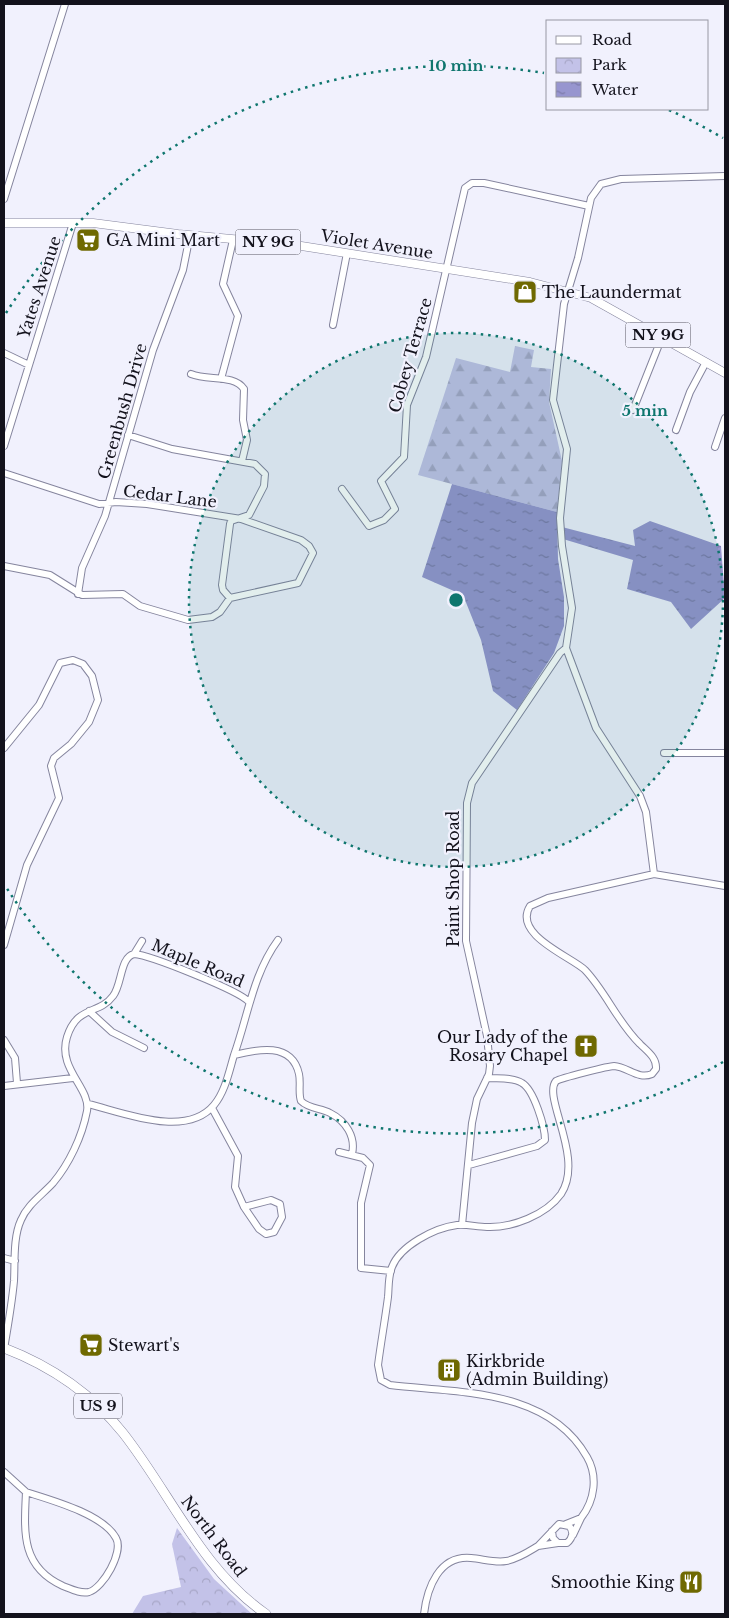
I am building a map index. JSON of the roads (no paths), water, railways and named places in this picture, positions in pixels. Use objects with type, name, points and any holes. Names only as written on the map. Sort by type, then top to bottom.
[{"type":"highway","name":"North Road","points":[[4,1348],[50,1370],[96,1404],[124,1434],[220,1574],[243,1596],[266,1614]]},
{"type":"main road","name":"Violet Avenue","points":[[4,223],[93,223],[190,236],[295,245],[530,282],[568,291],[602,303],[725,373]]},
{"type":"street","points":[[4,199],[65,4]]},
{"type":"street","points":[[654,874],[646,812],[640,796],[596,728],[566,648],[572,608],[562,546],[560,518],[567,449],[553,400],[564,304],[580,250],[589,206],[596,188],[608,181],[725,176]]},
{"type":"street","points":[[446,269],[463,193],[465,188],[472,183],[484,183],[589,206]]},
{"type":"street","name":"Yates Avenue","points":[[4,446],[74,223]]},
{"type":"street","name":"Greenbush Drive","points":[[78,594],[82,568],[109,503],[153,350],[183,270],[190,236]]},
{"type":"street","points":[[221,379],[238,316],[223,284],[233,240]]},
{"type":"street","points":[[333,325],[347,252]]},
{"type":"street","name":"Cobey Terrace","points":[[342,489],[369,526],[384,520],[394,512],[396,506],[381,481],[404,457],[407,405],[426,357],[446,269]]},
{"type":"street","points":[[633,410],[662,337]]},
{"type":"street","points":[[4,353],[29,365]]},
{"type":"street","points":[[676,430],[690,392],[706,362]]},
{"type":"street","points":[[191,374],[210,380],[221,379],[238,382],[245,393],[243,420],[247,440],[242,461]]},
{"type":"street","points":[[715,447],[725,418]]},
{"type":"street","points":[[4,566],[50,575],[78,594],[90,596],[123,594],[140,606],[188,620],[212,617],[220,612],[230,598],[223,590],[222,585],[230,524],[231,521],[242,519],[249,515],[266,480],[265,474],[260,467],[242,461],[172,449],[128,436]]},
{"type":"street","name":"Cedar Lane","points":[[4,473],[99,504],[146,504],[242,519],[306,543],[313,553],[301,580],[294,585],[230,598]]},
{"type":"street","name":"Paint Shop Road","points":[[462,1225],[476,1104],[490,1066],[488,1043],[466,941],[467,803],[472,783],[560,653],[566,648]]},
{"type":"street","points":[[4,748],[38,706],[60,662],[73,660],[83,664],[92,676],[98,693],[98,700],[89,722],[71,744],[54,758],[51,766],[59,798],[27,865],[4,945]]},
{"type":"street","points":[[664,753],[725,753]]},
{"type":"street","points":[[538,1546],[567,1543],[592,1495],[594,1474],[582,1448],[554,1421],[530,1407],[504,1400],[390,1385],[381,1380],[378,1365],[390,1271],[399,1255],[410,1246],[439,1231],[462,1225],[492,1227],[515,1223],[543,1210],[561,1193],[567,1178],[569,1163],[565,1134],[553,1095],[552,1088],[556,1081],[611,1066],[620,1067],[642,1076],[654,1072],[654,1060],[626,1028],[586,972],[543,943],[535,933],[527,915],[530,906],[539,901],[654,874],[725,886]]},
{"type":"street","points":[[88,1104],[147,1120],[169,1122],[191,1119],[212,1108],[225,1083],[246,1020],[249,1002],[267,955],[278,940]]},
{"type":"street","points":[[4,1348],[21,1219],[64,1168],[80,1136],[88,1104],[73,1078],[64,1054],[66,1038],[74,1022],[88,1011],[112,998],[117,990],[126,961],[130,954],[134,954],[142,941]]},
{"type":"street","name":"Maple Road","points":[[134,954],[225,988],[242,996],[249,1002]]},
{"type":"street","points":[[88,1011],[112,1032],[144,1048]]},
{"type":"street","points":[[4,1040],[14,1058],[17,1083]]},
{"type":"street","points":[[234,1055],[260,1049],[270,1049],[284,1053],[292,1060],[299,1074],[301,1101],[330,1112],[352,1133],[354,1143],[352,1154]]},
{"type":"street","points":[[4,1086],[73,1078]]},
{"type":"street","points":[[469,1165],[537,1146],[545,1140],[540,1114],[526,1086],[517,1081],[487,1078]]},
{"type":"street","points":[[212,1108],[238,1156],[235,1187],[244,1207],[261,1232],[268,1234],[274,1232],[279,1226],[282,1209],[278,1202],[271,1200],[244,1207]]},
{"type":"street","points":[[339,1152],[365,1158],[370,1165],[361,1203],[361,1268],[390,1271]]},
{"type":"street","points":[[4,1258],[15,1261]]},
{"type":"street","points":[[4,1472],[26,1492],[57,1502],[84,1514],[109,1530],[116,1538],[116,1557],[109,1572],[97,1588],[87,1592],[71,1589],[48,1579],[37,1568],[26,1530],[26,1492]]},
{"type":"street","points":[[424,1614],[435,1576],[448,1563],[470,1557],[505,1562],[538,1546],[556,1526],[581,1518]]},
{"type":"street","points":[[566,1524],[571,1528],[572,1534]]},
{"type":"street","points":[[552,1531],[553,1538],[558,1543]]},
{"type":"water","points":[[452,484],[557,512],[558,559],[564,597],[564,626],[554,653],[517,710],[493,691],[481,640],[463,595],[422,577]]},
{"type":"water","points":[[650,521],[721,546],[725,598],[691,629],[671,602],[627,589],[633,560],[563,539],[562,527],[635,546],[633,530]]},
{"type":"place","name":"GA Mini Mart","points":[[88,240]]},
{"type":"place","name":"The Laundermat","points":[[525,292]]},
{"type":"place","name":"Our Lady of the Rosary Chapel","points":[[586,1046]]},
{"type":"place","name":"Stewart's","points":[[91,1345]]},
{"type":"place","name":"Kirkbride (Admin Building)","points":[[449,1370]]},
{"type":"place","name":"Smoothie King","points":[[691,1582]]}]
